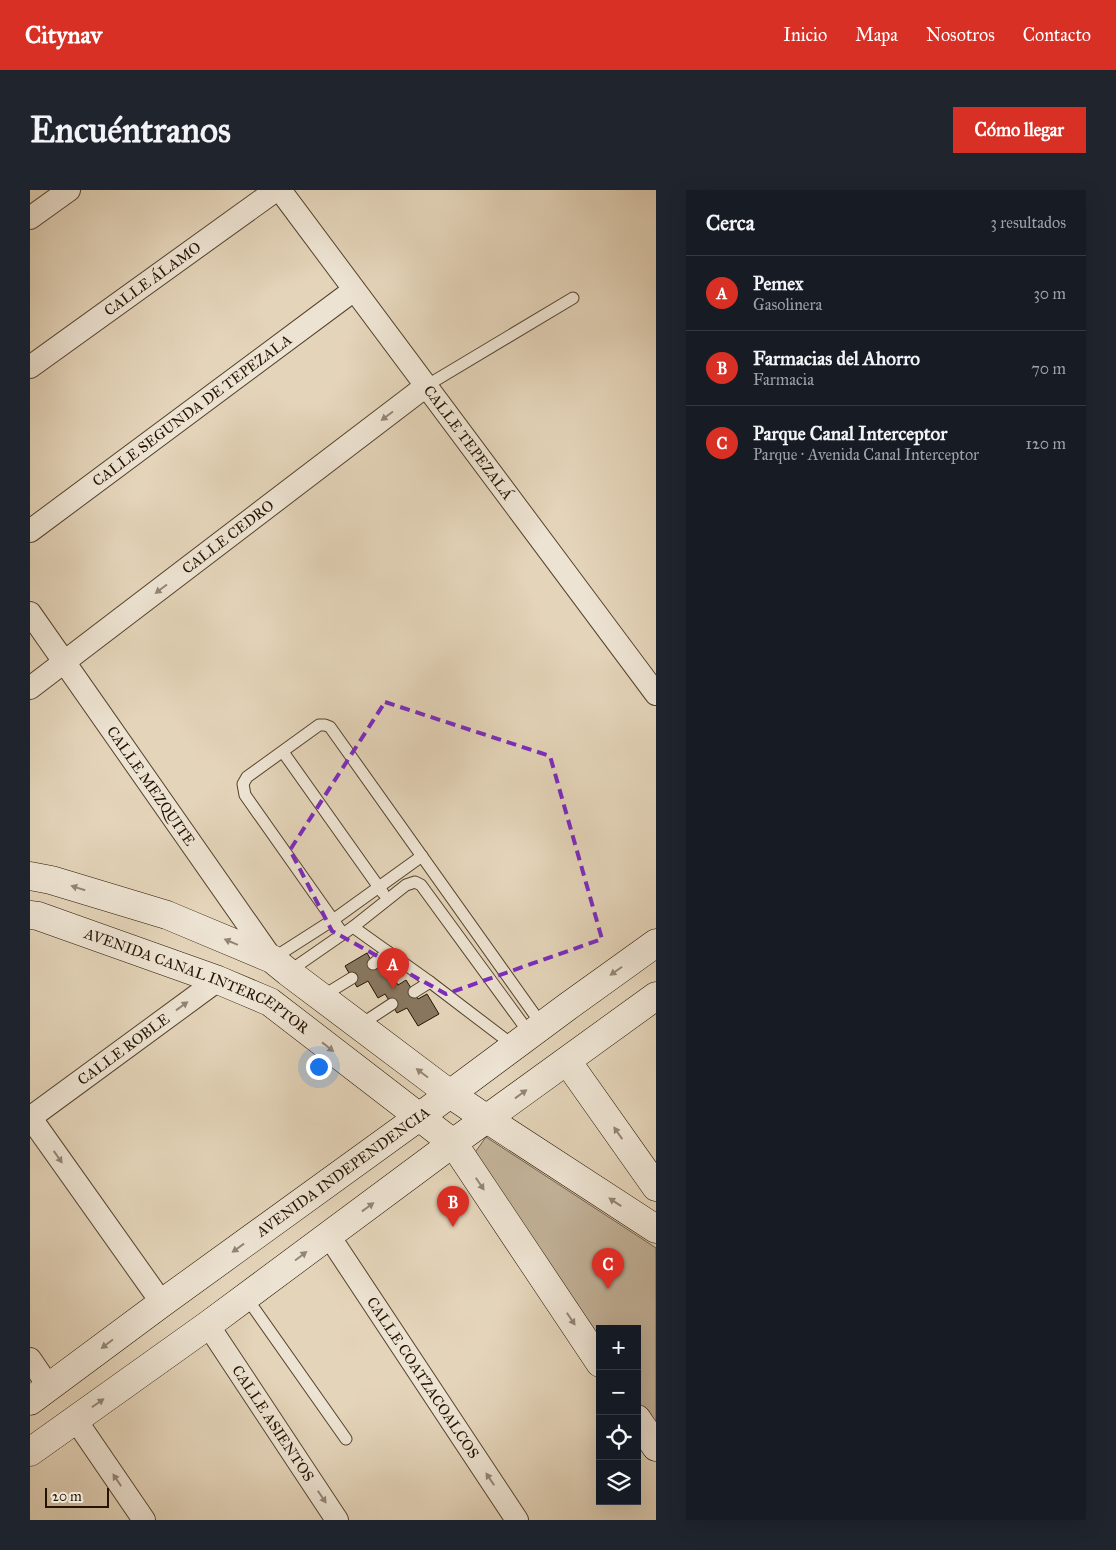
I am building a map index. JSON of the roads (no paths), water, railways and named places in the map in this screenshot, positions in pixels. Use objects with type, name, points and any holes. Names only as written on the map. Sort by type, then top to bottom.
[{"type":"main road","points":[[30,876],[51,880],[167,915],[280,965],[450,1094],[656,1228]]},
{"type":"main road","name":"AVENIDA CANAL INTERCEPTOR","points":[[30,915],[218,980],[270,1002],[419,1117],[453,1144],[596,1357]]},
{"type":"main road","name":"AVENIDA INDEPENDENCIA","points":[[40,1394],[656,943]]},
{"type":"main road","points":[[30,1452],[208,1325],[656,996]]},
{"type":"main road","points":[[567,1061],[656,1187]]},
{"type":"main road","points":[[641,1425],[656,1447]]},
{"type":"street","points":[[30,218],[69,190]]},
{"type":"street","name":"CALLE TEPEZALÁ","points":[[278,190],[656,694]]},
{"type":"street","name":"CALLE ÁLAMO","points":[[30,367],[278,190]]},
{"type":"street","name":"CALLE SEGUNDA DE TEPEZALA","points":[[30,531],[354,290]]},
{"type":"street","name":"CALLE CEDRO","points":[[30,688],[426,386]]},
{"type":"street","name":"CALLE MEZQUITE","points":[[30,613],[280,965]]},
{"type":"street","name":"CALLE ROBLE","points":[[30,1118],[218,980]]},
{"type":"street","points":[[30,1118],[162,1303]]},
{"type":"street","name":"CALLE COATZACOALCOS","points":[[329,1236],[517,1520]]},
{"type":"street","name":"CALLE ASIENTOS","points":[[208,1325],[337,1520]]},
{"type":"street","points":[[30,1359],[40,1394]]},
{"type":"street","points":[[75,1419],[144,1520]]},
{"type":"lane","points":[[426,386],[574,298]]},
{"type":"lane","points":[[319,725],[330,727],[422,856],[529,1035],[430,982],[388,952],[333,920],[245,795],[243,784],[247,777],[319,725]]},
{"type":"lane","points":[[283,752],[388,900]]},
{"type":"lane","points":[[280,965],[333,920],[422,856]]},
{"type":"lane","points":[[280,965],[348,930],[406,885],[415,882],[421,885],[529,1035]]},
{"type":"lane","points":[[373,964],[388,952]]},
{"type":"lane","points":[[322,997],[352,978]]},
{"type":"lane","points":[[414,992],[430,982]]},
{"type":"lane","points":[[359,1026],[392,1004]]},
{"type":"lane","points":[[246,1297],[346,1439]]},
{"type":"place","name":"Pemex","points":[[393,989]]},
{"type":"place","name":"Farmacias del Ahorro","points":[[453,1227]]},
{"type":"place","name":"Parque Canal Interceptor","points":[[608,1289]]}]
